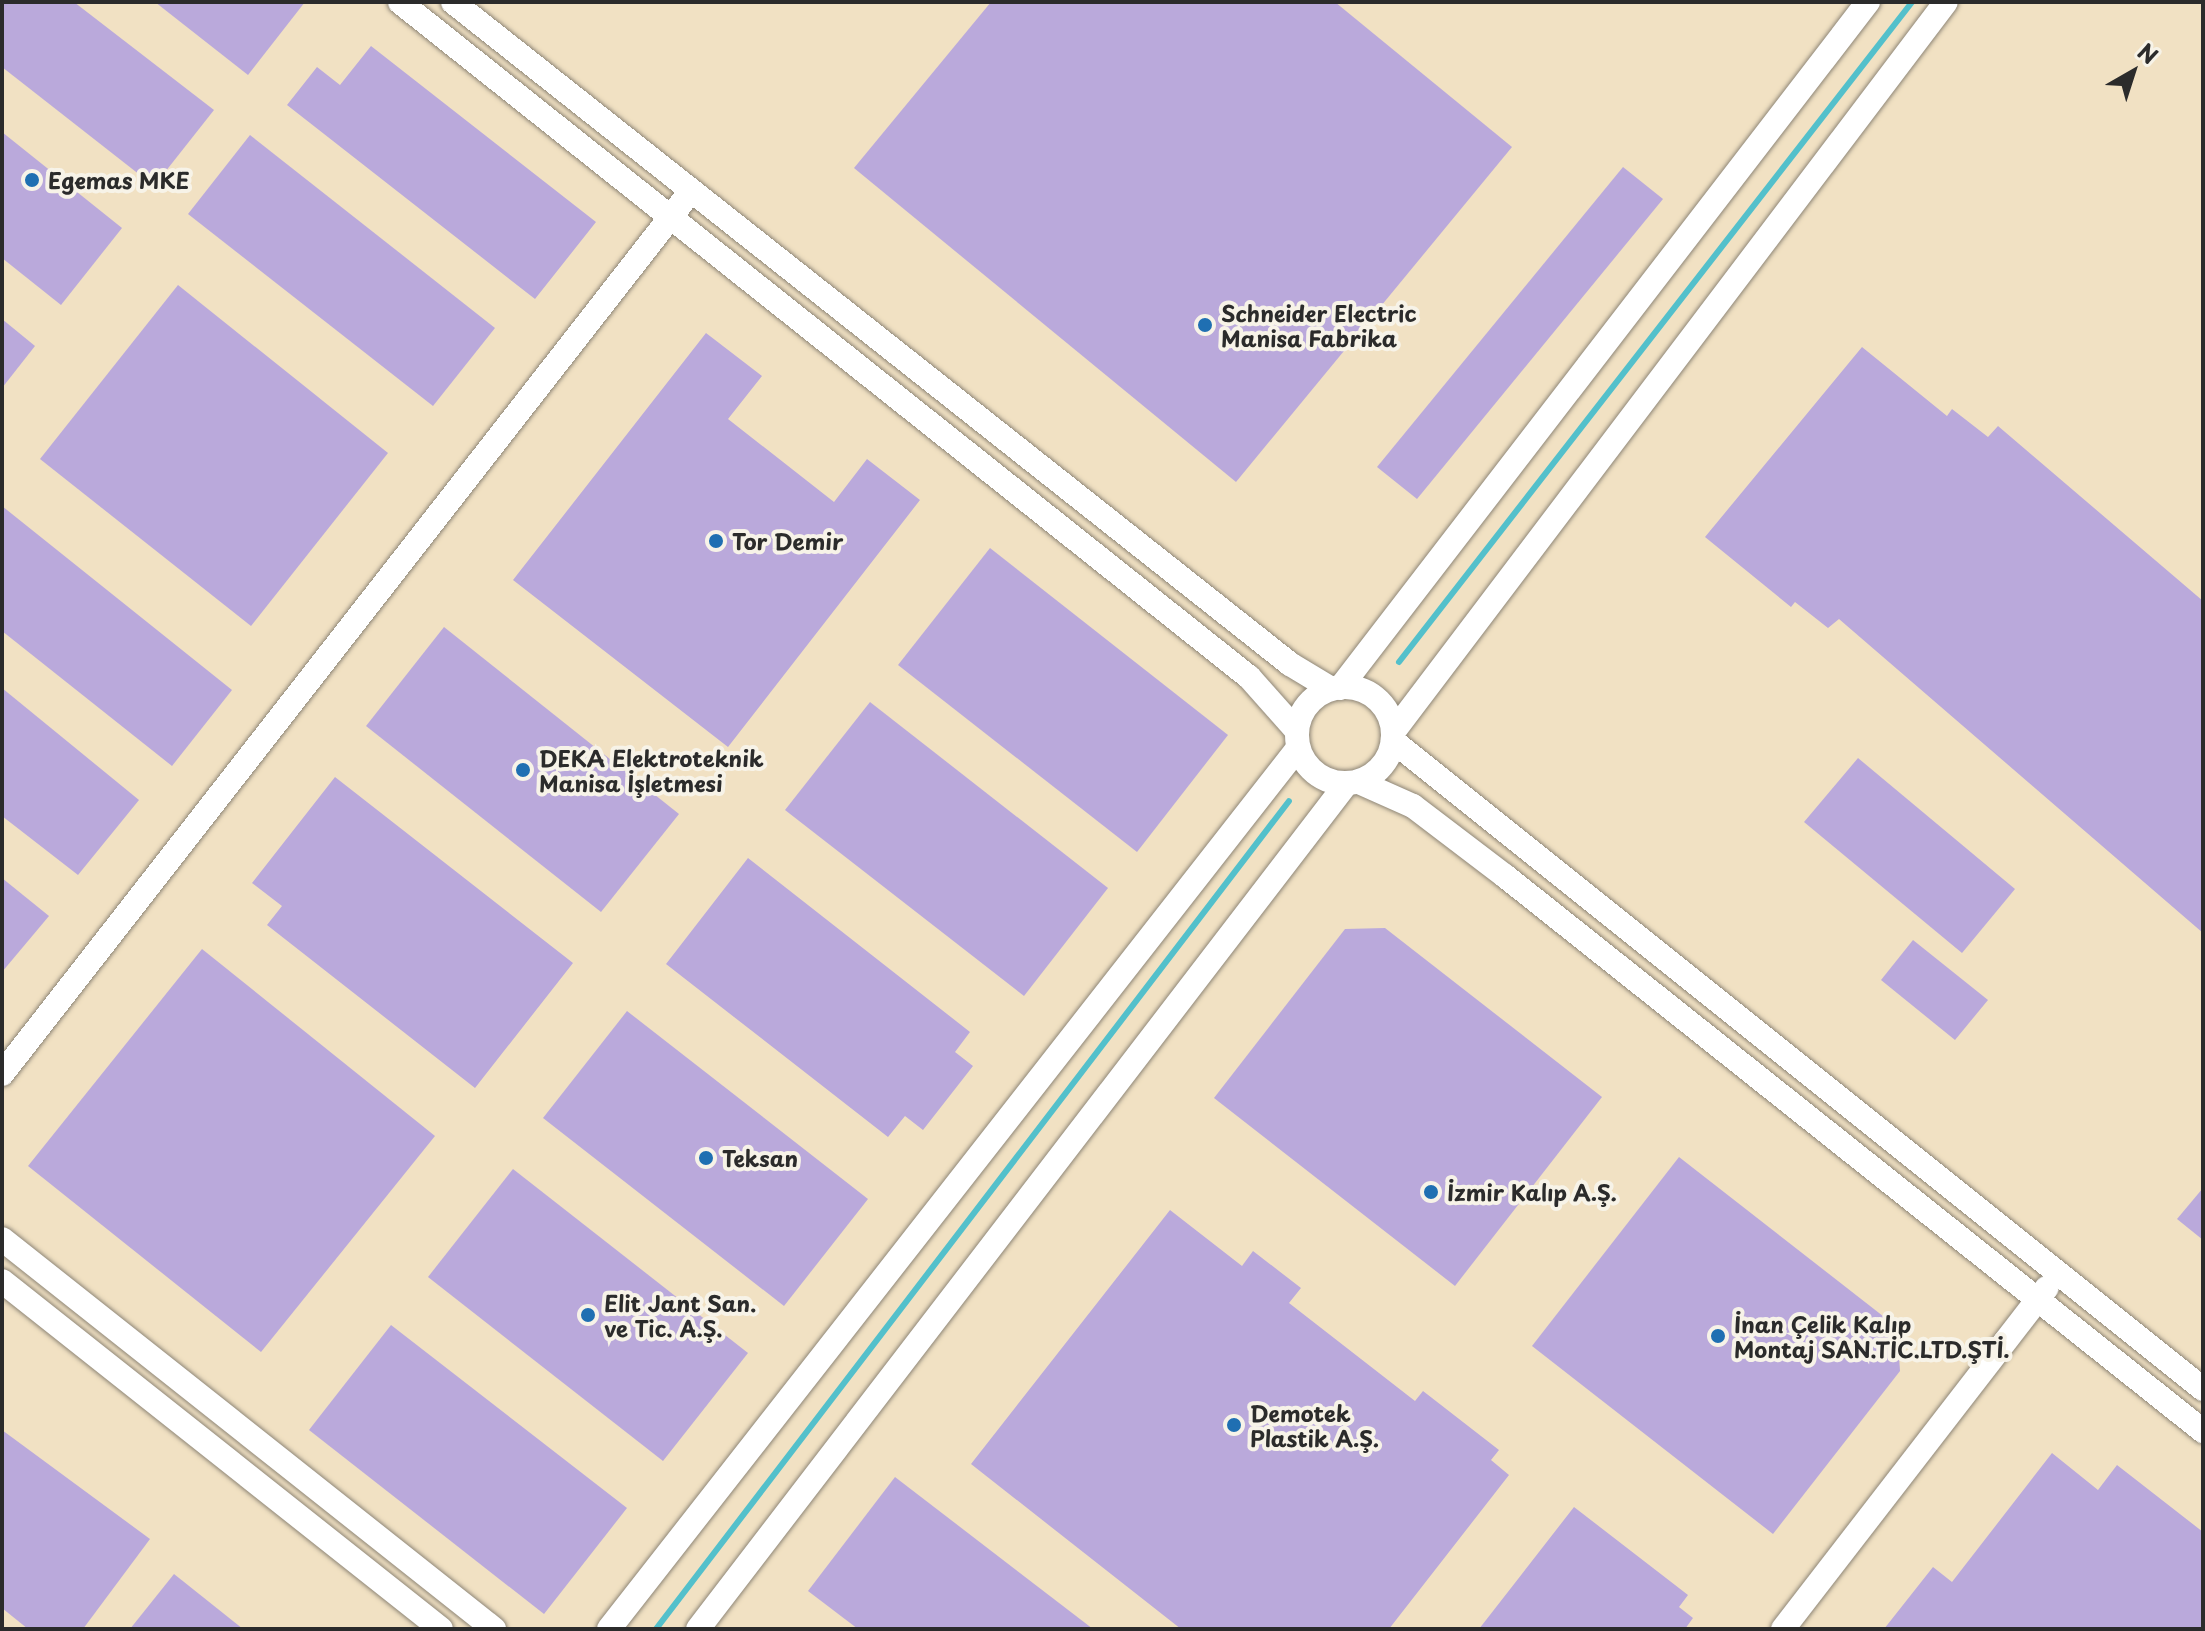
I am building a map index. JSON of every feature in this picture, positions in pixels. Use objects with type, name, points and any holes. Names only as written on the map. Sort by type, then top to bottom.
[{"type":"street","points":[[400,2],[1249,677],[1297,739],[1316,774],[1353,782],[1425,814],[2203,1431]]},
{"type":"street","points":[[453,2],[690,192],[1335,688],[1381,702],[1393,736],[2203,1389]]},
{"type":"street","points":[[609,1629],[1297,739],[1309,701],[1335,688],[1868,2]]},
{"type":"street","points":[[698,1629],[1353,782],[1387,760],[1393,736],[1946,2]]},
{"type":"street","points":[[2,1074],[690,192]]},
{"type":"street","points":[[2,1239],[494,1629]]},
{"type":"street","points":[[1783,1629],[2058,1274]]},
{"type":"street","points":[[2,1281],[441,1629]]},
{"type":"building","points":[[2,2],[74,2],[214,110],[154,186],[2,67]]},
{"type":"building","points":[[155,2],[305,2],[248,75]]},
{"type":"building","name":"Schneider Electric Manisa Fabrika","points":[[991,2],[1335,2],[1512,147],[1236,482],[854,168]]},
{"type":"building","points":[[371,46],[596,222],[535,299],[287,105],[317,67],[340,85]]},
{"type":"building","name":"Egemas MKE","points":[[2,132],[122,228],[61,305],[2,258]]},
{"type":"building","points":[[250,135],[495,328],[433,406],[188,214]]},
{"type":"building","points":[[1623,167],[1663,199],[1417,499],[1377,467]]},
{"type":"building","points":[[178,285],[388,453],[251,626],[40,459]]},
{"type":"building","points":[[2,319],[35,346],[2,388]]},
{"type":"building","name":"Tor Demir","points":[[706,333],[762,376],[728,419],[834,502],[867,459],[920,500],[728,747],[513,580]]},
{"type":"building","points":[[1862,347],[1947,416],[1952,409],[1988,437],[1998,426],[2203,601],[2203,933],[1839,619],[1828,628],[1795,602],[1791,607],[1705,537]]},
{"type":"building","points":[[2,506],[232,690],[172,766],[2,631]]},
{"type":"building","points":[[990,548],[1228,735],[1137,852],[898,665]]},
{"type":"building","name":"DEKA Elektroteknik Manisa İşletmesi","points":[[444,627],[679,814],[601,912],[366,726]]},
{"type":"building","points":[[2,688],[139,800],[78,875],[2,816]]},
{"type":"building","points":[[870,702],[1108,888],[1024,996],[785,810]]},
{"type":"building","points":[[1858,758],[2015,889],[1962,953],[1804,822]]},
{"type":"building","points":[[335,777],[573,963],[475,1088],[267,925],[282,906],[252,883]]},
{"type":"building","points":[[748,858],[970,1032],[955,1052],[973,1066],[923,1130],[905,1116],[888,1137],[666,964]]},
{"type":"building","points":[[2,878],[49,916],[2,972]]},
{"type":"building","name":"İzmir Kalıp A.Ş.","points":[[1385,928],[1602,1097],[1455,1286],[1214,1098],[1345,929]]},
{"type":"building","points":[[1913,940],[1988,1000],[1955,1040],[1881,980]]},
{"type":"building","points":[[202,949],[435,1136],[261,1352],[28,1166]]},
{"type":"building","name":"Teksan","points":[[627,1011],[868,1199],[784,1306],[543,1118]]},
{"type":"building","name":"İnan Çelik Kalıp Montaj SAN.TİC.LTD.ŞTİ.","points":[[1679,1157],[1897,1327],[1900,1371],[1773,1534],[1532,1346]]},
{"type":"building","name":"Elit Jant San. ve Tic. A.Ş.","points":[[513,1169],[748,1353],[663,1461],[428,1277]]},
{"type":"building","points":[[2203,1188],[2203,1240],[2177,1219]]},
{"type":"building","name":"Demotek Plastik A.Ş.","points":[[1170,1210],[1242,1266],[1253,1251],[1301,1288],[1289,1303],[1415,1401],[1423,1391],[1499,1450],[1491,1460],[1509,1475],[1389,1629],[1181,1629],[971,1464]]},
{"type":"building","points":[[391,1325],[627,1508],[544,1614],[309,1430]]},
{"type":"building","points":[[2,1430],[150,1539],[83,1629],[28,1629],[2,1608]]},
{"type":"building","points":[[2052,1453],[2098,1490],[2117,1465],[2203,1532],[2203,1629],[1884,1629],[1933,1567],[1952,1582]]},
{"type":"building","points":[[895,1477],[1093,1629],[858,1629],[808,1591]]},
{"type":"building","points":[[1574,1507],[1688,1595],[1679,1607],[1693,1618],[1685,1629],[1479,1629]]},
{"type":"building","points":[[174,1574],[243,1629],[130,1629]]},
{"type":"waterway","points":[[1399,662],[1912,2]]},
{"type":"waterway","points":[[656,1629],[1289,801]]},
{"type":"place","name":"Egemas MKE","points":[[32,180]]},
{"type":"place","name":"Schneider Electric Manisa Fabrika","points":[[1205,325]]},
{"type":"place","name":"Tor Demir","points":[[716,541]]},
{"type":"place","name":"DEKA Elektroteknik Manisa İşletmesi","points":[[523,770]]},
{"type":"place","name":"Teksan","points":[[706,1158]]},
{"type":"place","name":"İzmir Kalıp A.Ş.","points":[[1431,1192]]},
{"type":"place","name":"Elit Jant San. ve Tic. A.Ş.","points":[[588,1315]]},
{"type":"place","name":"İnan Çelik Kalıp Montaj SAN.TİC.LTD.ŞTİ.","points":[[1718,1336]]},
{"type":"place","name":"Demotek Plastik A.Ş.","points":[[1234,1425]]}]
